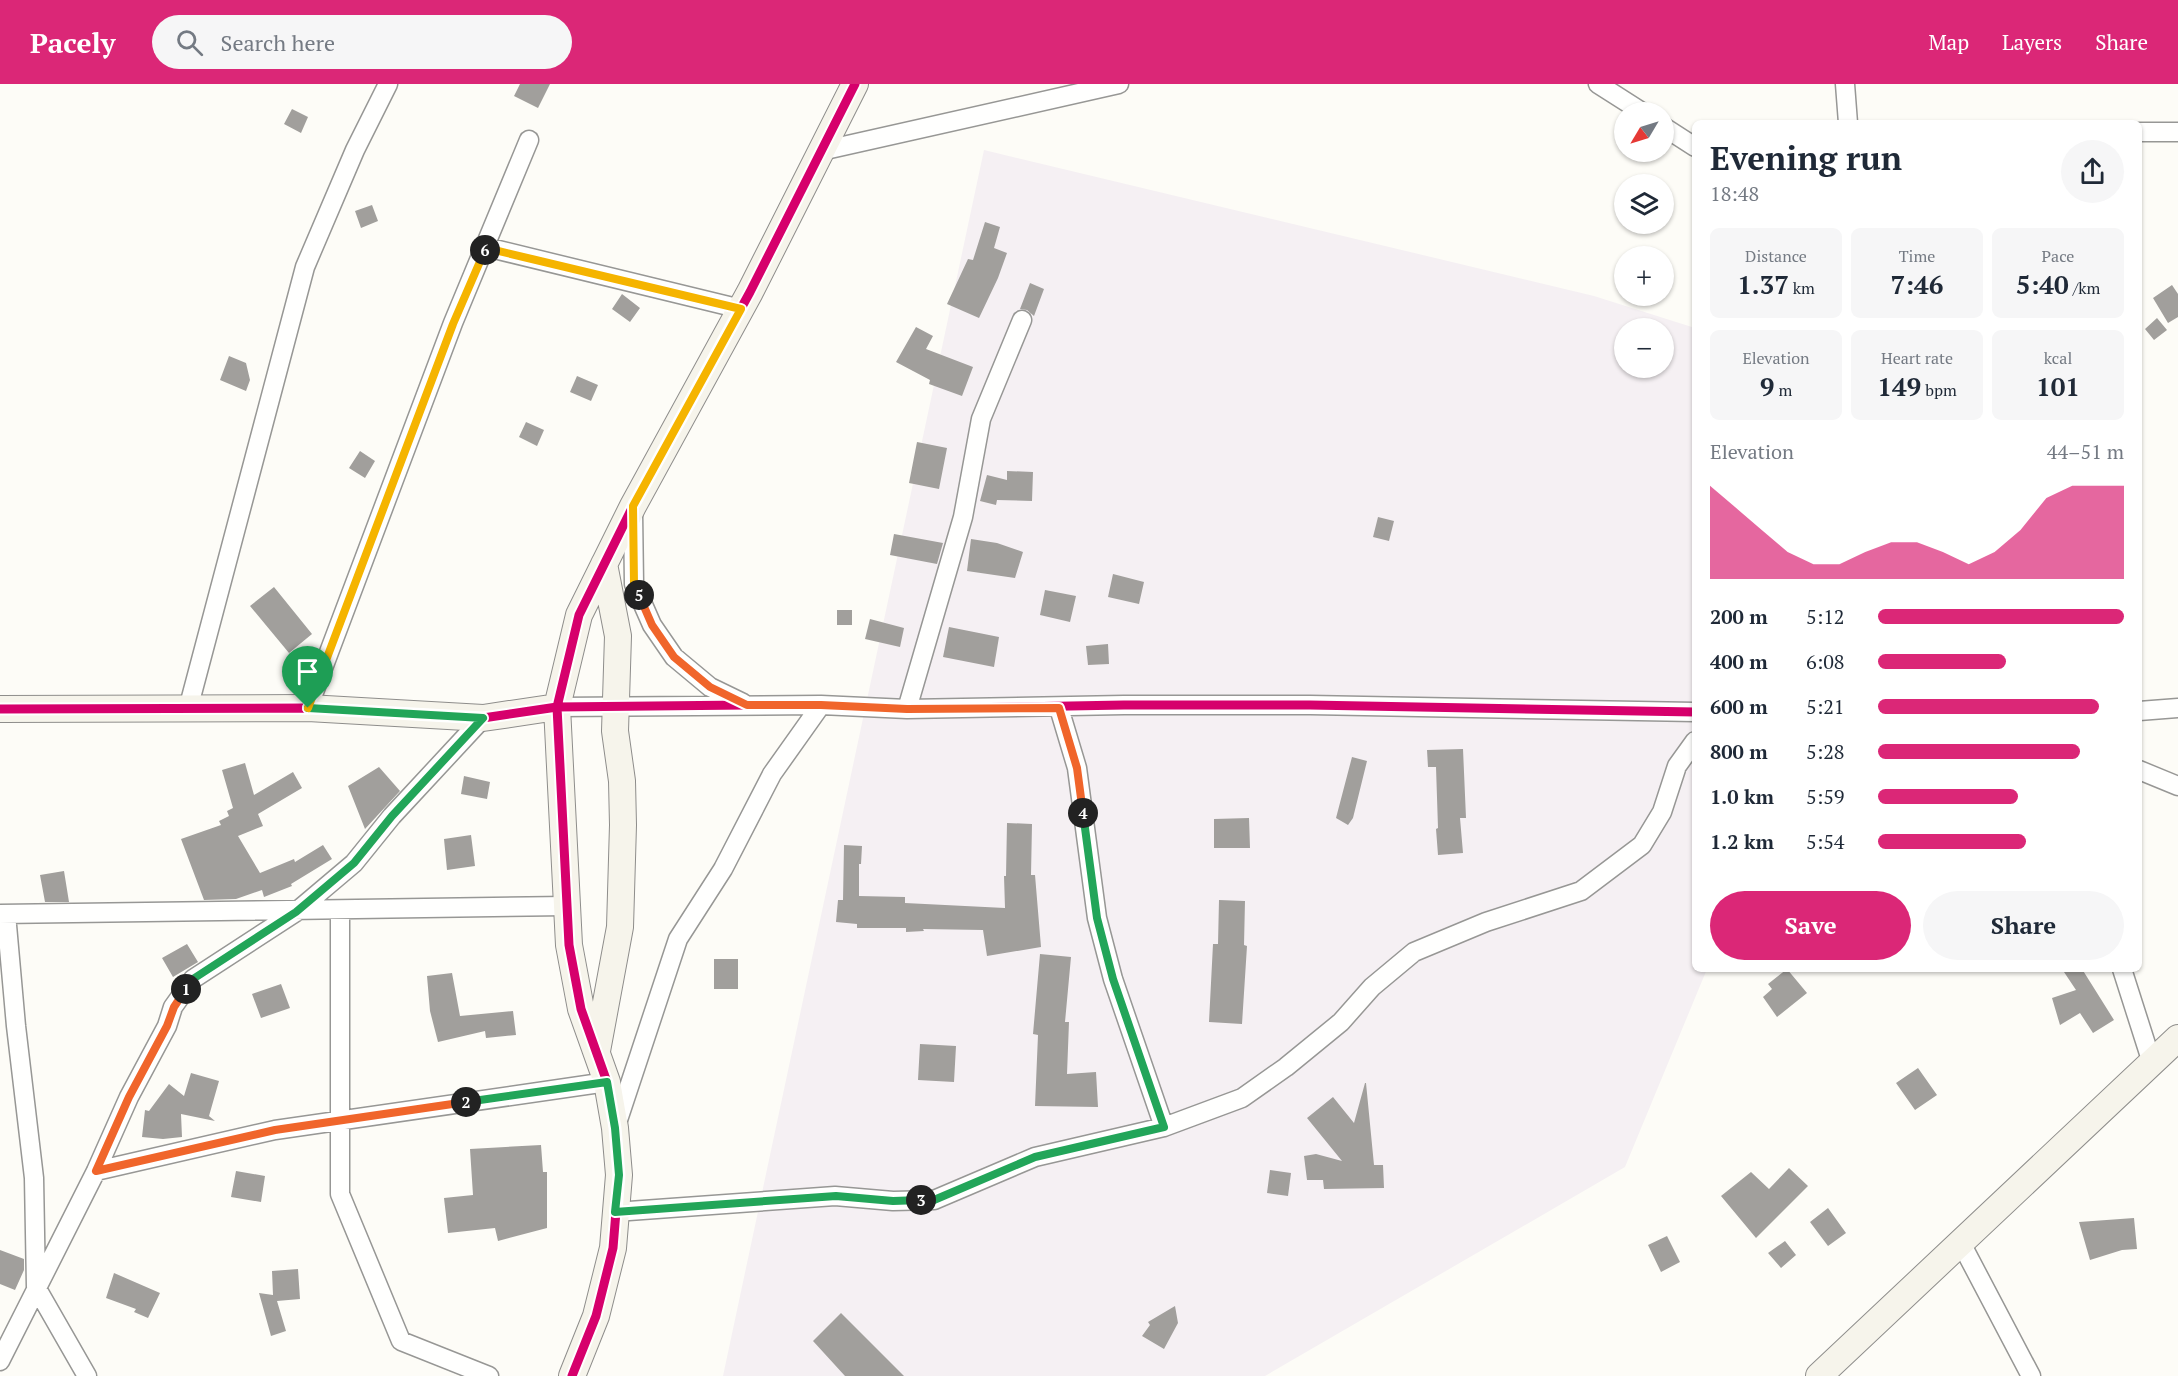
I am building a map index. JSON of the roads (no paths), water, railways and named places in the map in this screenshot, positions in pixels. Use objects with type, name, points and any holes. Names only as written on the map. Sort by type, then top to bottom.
[{"type":"street","points":[[188,709],[304,267],[355,150],[388,84]]},
{"type":"street","points":[[572,1376],[596,1316],[613,1248],[619,1175],[615,1128],[607,1082],[581,1009],[569,945],[557,707],[579,615],[633,506],[741,309],[855,84]]},
{"type":"street","points":[[821,151],[1119,84]]},
{"type":"street","points":[[1598,84],[1626,102]]},
{"type":"street","points":[[1845,84],[1848,120]]},
{"type":"street","points":[[2142,132],[2178,132]]},
{"type":"street","points":[[1674,133],[1692,145]]},
{"type":"street","points":[[308,708],[453,324],[529,140]]},
{"type":"street","points":[[486,248],[741,309]]},
{"type":"street","points":[[907,709],[963,516],[981,419],[1022,320]]},
{"type":"street","points":[[633,506],[634,584],[652,625],[674,657],[710,687],[747,705]]},
{"type":"street","points":[[597,1052],[620,927],[622,782],[615,731],[618,636],[604,564]]},
{"type":"street","points":[[0,709],[308,708],[483,718],[557,707],[747,705],[821,705],[907,709],[1059,708],[1124,705],[1310,705],[1692,712]]},
{"type":"street","points":[[615,1128],[678,939],[723,869],[772,774],[821,705]]},
{"type":"street","points":[[1059,708],[1077,768],[1097,918],[1102,938],[1113,979],[1164,1127]]},
{"type":"street","points":[[2142,711],[2178,708]]},
{"type":"street","points":[[0,1361],[96,1171],[129,1097],[167,1026],[174,1007],[193,979],[296,912],[354,863],[392,816],[483,718]]},
{"type":"street","points":[[615,1212],[836,1196],[893,1201],[934,1200],[1035,1157],[1164,1127],[1242,1098],[1286,1067],[1341,1022],[1372,987],[1414,952],[1486,922],[1581,891],[1642,845],[1662,812],[1677,766],[1692,745]]},
{"type":"street","points":[[2142,772],[2178,786]]},
{"type":"street","points":[[87,1376],[36,1287],[34,1178],[3,914],[296,912],[567,906]]},
{"type":"street","points":[[340,910],[340,1194],[401,1341],[489,1376]]},
{"type":"street","points":[[2123,972],[2152,1063]]},
{"type":"street","points":[[1832,1371],[1961,1243],[2178,1038]]},
{"type":"street","points":[[96,1171],[275,1130],[607,1082]]},
{"type":"street","points":[[1961,1243],[2031,1376]]}]
